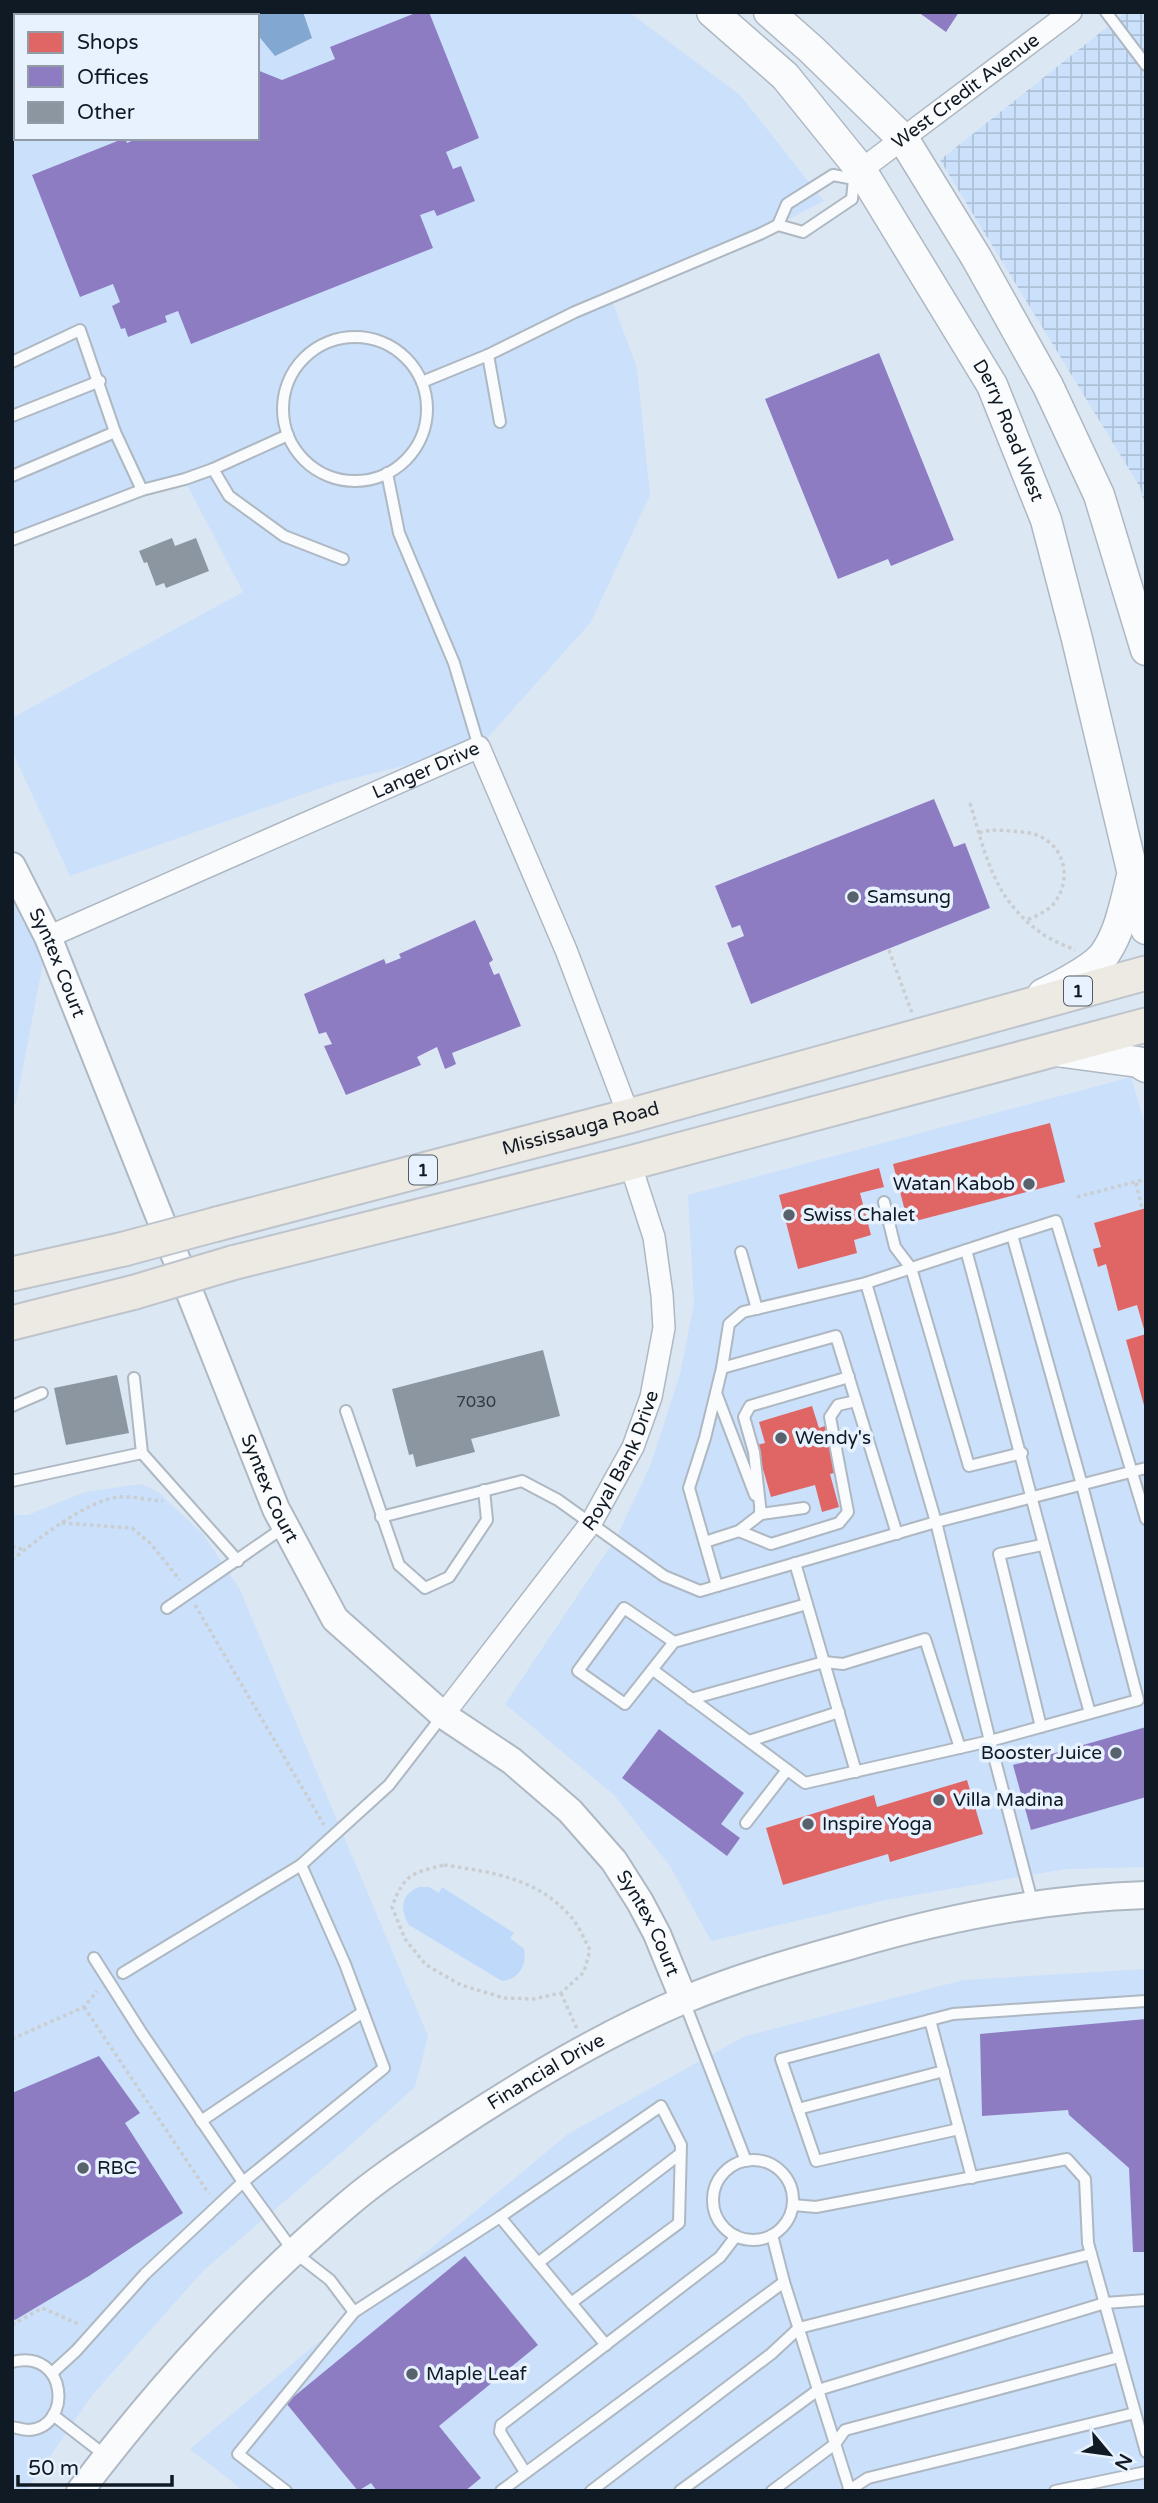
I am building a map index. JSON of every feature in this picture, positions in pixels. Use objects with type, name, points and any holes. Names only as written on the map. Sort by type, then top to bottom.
[{"type":"main road","name":"Derry Road West","points":[[712,12],[785,76],[858,175],[992,385],[1046,520],[1146,929]]},
{"type":"main road","points":[[769,12],[904,140],[976,257],[1048,386],[1099,495],[1146,650]]},
{"type":"main road","points":[[1010,1009],[1068,982],[1105,954],[1123,915],[1132,873]]},
{"type":"main road","name":"Mississauga Road","points":[[12,1274],[124,1249],[629,1116],[1146,973]]},
{"type":"main road","name":"1","points":[[12,1323],[135,1292],[232,1263],[630,1163],[1146,1025]]},
{"type":"main road","points":[[1055,1051],[1138,1062],[1146,1067]]},
{"type":"street","name":"West Credit Avenue","points":[[858,175],[1071,12]]},
{"type":"street","name":"Langer Drive","points":[[48,937],[479,747],[566,950],[629,1116]]},
{"type":"street","name":"Syntex Court","points":[[12,866],[48,937],[276,1509],[335,1619],[443,1715],[512,1760],[570,1811],[614,1861],[657,1934],[684,2000]]},
{"type":"street","name":"Royal Bank Drive","points":[[443,1715],[591,1523],[633,1447],[651,1396],[664,1328],[663,1295],[654,1237],[630,1163]]},
{"type":"street","name":"Financial Drive","points":[[80,2491],[160,2391],[215,2331],[294,2252],[349,2203],[411,2156],[520,2085],[585,2048],[684,2000],[768,1969],[916,1927],[1033,1905],[1098,1897],[1146,1895]]},
{"type":"lane","points":[[1106,12],[1146,65]]},
{"type":"lane","points":[[422,382],[488,355],[575,312],[760,234],[778,225],[787,204],[833,175],[858,175],[852,199],[803,232],[778,225]]},
{"type":"lane","points":[[12,362],[80,330],[100,381],[115,432],[142,490]]},
{"type":"lane","points":[[351,337],[373,339],[394,348],[411,363],[422,382],[426,417],[422,434],[408,457],[387,473],[368,480],[348,481],[329,476],[311,467],[297,452],[288,435],[283,413],[285,391],[294,370],[309,353],[329,342],[351,337]]},
{"type":"lane","points":[[488,355],[500,422]]},
{"type":"lane","points":[[12,416],[100,381]]},
{"type":"lane","points":[[12,476],[115,432]]},
{"type":"lane","points":[[12,540],[142,490],[213,469],[288,435]]},
{"type":"lane","points":[[213,469],[229,496],[284,536],[343,559]]},
{"type":"lane","points":[[387,473],[399,533],[454,663],[479,747]]},
{"type":"lane","points":[[884,1202],[895,1247],[911,1268],[969,1466],[1022,1453]]},
{"type":"lane","points":[[717,1586],[690,1488],[722,1368],[729,1324],[743,1312],[866,1283],[1056,1221],[1146,1519]]},
{"type":"lane","points":[[653,1670],[806,1783],[990,1741],[1142,1699],[1012,1234]]},
{"type":"lane","points":[[967,1250],[1022,1453],[1042,1545],[1090,1713]]},
{"type":"lane","points":[[741,1252],[757,1309]]},
{"type":"lane","points":[[866,1283],[936,1522],[1033,1905]]},
{"type":"lane","points":[[722,1368],[836,1336],[897,1534]]},
{"type":"lane","points":[[761,1514],[754,1452],[744,1418],[750,1406],[849,1377]]},
{"type":"lane","points":[[134,1378],[142,1453],[238,1561]]},
{"type":"lane","points":[[12,1406],[42,1393]]},
{"type":"lane","points":[[716,1393],[733,1432],[761,1514]]},
{"type":"lane","points":[[739,1531],[771,1544],[839,1523],[848,1512],[830,1417],[838,1405],[856,1401]]},
{"type":"lane","points":[[346,1411],[399,1565],[425,1588],[449,1577],[487,1520],[484,1490]]},
{"type":"lane","points":[[12,1481],[142,1453]]},
{"type":"lane","points":[[381,1517],[522,1481],[549,1494],[664,1576],[700,1591],[936,1522],[1146,1468]]},
{"type":"lane","points":[[705,1542],[739,1531],[761,1514],[804,1508]]},
{"type":"lane","points":[[167,1608],[285,1526]]},
{"type":"lane","points":[[1041,1727],[999,1554],[1042,1545]]},
{"type":"lane","points":[[795,1563],[856,1772]]},
{"type":"lane","points":[[674,1642],[624,1608],[578,1671],[625,1704],[674,1642],[807,1604]]},
{"type":"lane","points":[[691,1699],[824,1662],[843,1664],[925,1639],[960,1748]]},
{"type":"lane","points":[[749,1741],[839,1712]]},
{"type":"lane","points":[[123,1973],[302,1865],[389,1785],[443,1715]]},
{"type":"lane","points":[[747,1823],[787,1770]]},
{"type":"lane","points":[[52,2373],[76,2351],[145,2274],[243,2182],[384,2068],[345,1964],[302,1865]]},
{"type":"lane","points":[[94,1958],[201,2122],[294,2252],[330,2280],[354,2312]]},
{"type":"lane","points":[[684,2000],[746,2161]]},
{"type":"lane","points":[[959,2129],[816,2161],[781,2059],[953,2014],[1146,2001]]},
{"type":"lane","points":[[201,2122],[363,2012]]},
{"type":"lane","points":[[930,2020],[972,2178]]},
{"type":"lane","points":[[798,2109],[944,2071]]},
{"type":"lane","points":[[286,2491],[238,2454],[354,2312],[500,2217],[661,2106],[681,2145],[679,2224],[571,2303]]},
{"type":"lane","points":[[538,2263],[680,2154]]},
{"type":"lane","points":[[793,2205],[816,2207],[1067,2160],[1085,2179],[1088,2243],[1146,2452]]},
{"type":"lane","points":[[759,2161],[781,2171],[789,2181],[793,2205],[782,2228],[761,2240],[748,2240],[726,2230],[718,2220],[714,2195],[717,2183],[734,2165],[759,2161]]},
{"type":"lane","points":[[500,2217],[606,2345]]},
{"type":"lane","points":[[772,2235],[849,2490],[868,2478],[1135,2413]]},
{"type":"lane","points":[[525,2472],[500,2432],[501,2424],[720,2258],[736,2236]]},
{"type":"lane","points":[[591,2491],[771,2354],[799,2328],[1091,2254]]},
{"type":"lane","points":[[501,2491],[784,2282]]},
{"type":"lane","points":[[680,2491],[818,2389],[1105,2303],[1146,2300]]},
{"type":"lane","points":[[772,2491],[835,2444],[845,2430],[1119,2357]]},
{"type":"lane","points":[[12,2362],[34,2361],[44,2365],[58,2384],[59,2399],[53,2415],[41,2426],[29,2430],[12,2427]]},
{"type":"lane","points":[[53,2415],[106,2456]]},
{"type":"lane","points":[[1055,2491],[1146,2472]]},
{"type":"path","points":[[971,803],[987,861],[1007,903],[1042,934],[1084,954]]},
{"type":"path","points":[[979,833],[992,829],[1027,832],[1044,838],[1055,848],[1064,863],[1064,885],[1057,901],[1043,913],[1027,920]]},
{"type":"path","points":[[889,950],[921,1034]]},
{"type":"path","points":[[1077,1197],[1146,1180]]},
{"type":"path","points":[[1136,1182],[1142,1208]]},
{"type":"path","points":[[12,1560],[38,1537],[99,1502],[120,1497],[186,1503]]},
{"type":"path","points":[[62,1523],[132,1528],[151,1544],[177,1575],[332,1839]]},
{"type":"path","points":[[12,1546],[24,1550]]},
{"type":"path","points":[[444,1865],[494,1872],[537,1888],[571,1917],[590,1950],[584,1972],[561,1993],[533,1999],[504,1998],[461,1985],[426,1965],[405,1939],[392,1907],[399,1888],[415,1872],[444,1865]]},
{"type":"path","points":[[12,2039],[84,2007],[107,1979]]},
{"type":"path","points":[[561,1993],[585,2048]]},
{"type":"path","points":[[84,2007],[209,2195]]},
{"type":"path","points":[[12,2325],[42,2308],[82,2325]]},
{"type":"shaded area","points":[[12,12],[629,12],[740,95],[824,201],[760,234],[611,298],[637,368],[650,495],[591,622],[479,747],[335,783],[70,876],[12,751],[12,718],[243,592],[184,479],[12,540]]},
{"type":"shaded area","points":[[54,12],[303,12],[312,38],[275,56],[259,36],[259,14]]},
{"type":"shaded area","points":[[1126,12],[1146,12],[1146,510],[1140,487],[940,160]]},
{"type":"shaded area","points":[[12,866],[48,937],[16,1103],[12,1107]]},
{"type":"shaded area","points":[[1131,1077],[1146,1128],[1146,1867],[1066,1869],[886,1900],[711,1941],[670,1866],[614,1795],[505,1704],[616,1538],[651,1464],[680,1374],[694,1303],[688,1195]]},
{"type":"shaded area","points":[[141,1484],[158,1492],[203,1534],[240,1590],[428,2036],[415,2087],[205,2269],[93,2394],[26,2491],[12,2491],[12,1515],[28,1515],[85,1492]]},
{"type":"shaded area","points":[[419,1887],[429,1887],[439,1893],[442,1887],[514,1933],[510,1938],[524,1949],[525,1955],[520,1971],[513,1978],[502,1981],[409,1925],[403,1908],[405,1898]]},
{"type":"shaded area","points":[[1146,1969],[1146,2491],[244,2491],[190,2449],[568,2134],[745,2036],[964,1980]]},
{"type":"building: Shops","points":[[1050,1123],[1065,1182],[908,1223],[893,1164]]},
{"type":"building: Shops","points":[[879,1168],[884,1187],[860,1193],[871,1235],[854,1240],[857,1253],[798,1269],[779,1195]]},
{"type":"building: Shops","points":[[1146,1208],[1145,1333],[1137,1305],[1118,1311],[1106,1264],[1098,1267],[1093,1249],[1101,1247],[1094,1223]]},
{"type":"building: Shops","points":[[1146,1334],[1146,1409],[1145,1409],[1126,1340]]},
{"type":"building: Shops","points":[[812,1406],[819,1428],[825,1426],[838,1472],[830,1474],[839,1507],[822,1512],[815,1485],[771,1497],[756,1445],[765,1443],[759,1422]]},
{"type":"building: Shops","points":[[967,1780],[983,1834],[890,1862],[888,1854],[783,1885],[766,1828],[874,1795],[877,1807]]},
{"type":"building: Offices","points":[[418,12],[429,12],[479,138],[446,152],[453,169],[461,166],[475,201],[437,216],[434,210],[420,215],[433,248],[191,344],[178,311],[165,316],[167,322],[128,337],[125,328],[121,329],[112,306],[120,302],[113,284],[80,297],[32,175],[120,140],[126,140],[127,143],[134,140],[259,140],[259,71],[282,80],[335,59],[330,47]]},
{"type":"building: Offices","points":[[918,12],[959,12],[946,32]]},
{"type":"building: Offices","points":[[879,353],[954,540],[891,566],[888,559],[838,579],[765,399]]},
{"type":"building: Offices","name":"Samsung","points":[[934,799],[954,847],[965,843],[990,908],[751,1004],[727,943],[744,936],[740,925],[732,928],[715,886]]},
{"type":"building: Offices","points":[[475,920],[493,960],[489,963],[494,975],[499,973],[521,1026],[452,1053],[456,1064],[445,1069],[437,1047],[417,1057],[421,1065],[346,1095],[324,1046],[332,1044],[326,1032],[319,1034],[304,994],[384,959],[386,964],[401,958],[399,954]]},
{"type":"building: Offices","points":[[1146,1727],[1146,1797],[1031,1830],[1013,1765]]},
{"type":"building: Offices","points":[[659,1729],[744,1793],[721,1824],[740,1838],[727,1856],[622,1778]]},
{"type":"building: Offices","points":[[1146,2019],[1146,2252],[1133,2252],[1129,2168],[1069,2115],[1068,2110],[982,2116],[980,2034]]},
{"type":"building: Offices","name":"RBC","points":[[99,2056],[140,2113],[125,2123],[183,2213],[89,2276],[15,2320],[12,2318],[12,2093]]},
{"type":"building: Offices","name":"Maple Leaf","points":[[465,2256],[538,2345],[439,2426],[481,2478],[465,2491],[377,2491],[371,2483],[358,2491],[286,2403]]},
{"type":"building: Other","points":[[172,538],[175,546],[196,538],[209,571],[166,588],[164,583],[156,586],[147,562],[144,563],[139,551]]},
{"type":"building: Other","points":[[543,1350],[560,1416],[471,1439],[475,1452],[416,1467],[413,1454],[409,1455],[392,1389]]},
{"type":"building: Other","points":[[117,1375],[129,1433],[66,1445],[54,1388]]},
{"type":"place","name":"Samsung","points":[[853,897]]},
{"type":"place","name":"Watan Kabob","points":[[1029,1184]]},
{"type":"place","name":"Swiss Chalet","points":[[789,1215]]},
{"type":"place","name":"Wendy's","points":[[781,1438]]},
{"type":"place","name":"Booster Juice","points":[[1116,1753]]},
{"type":"place","name":"Villa Madina","points":[[939,1800]]},
{"type":"place","name":"Inspire Yoga","points":[[808,1824]]},
{"type":"place","name":"RBC","points":[[83,2168]]},
{"type":"place","name":"Maple Leaf","points":[[412,2374]]}]
